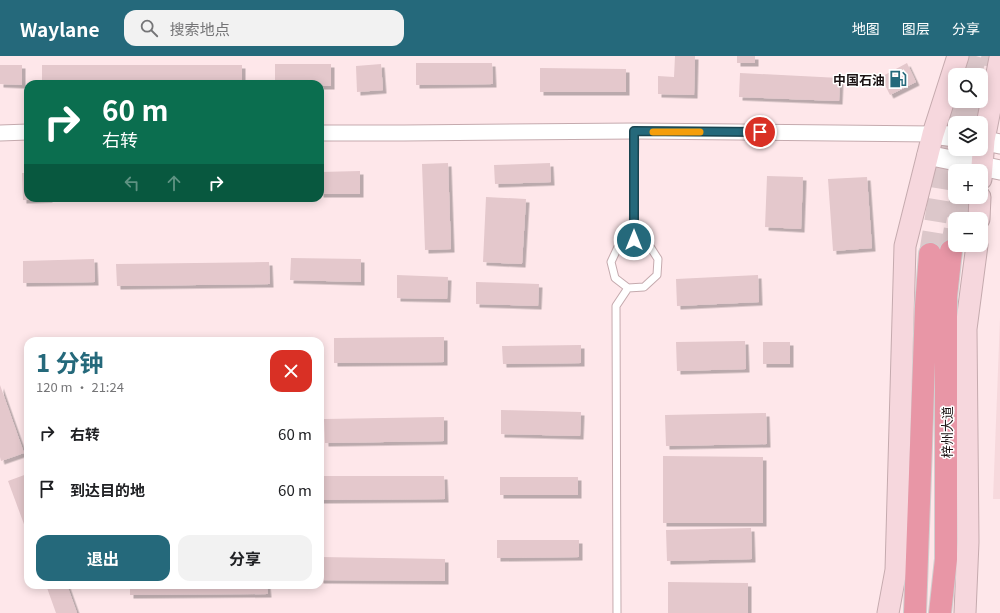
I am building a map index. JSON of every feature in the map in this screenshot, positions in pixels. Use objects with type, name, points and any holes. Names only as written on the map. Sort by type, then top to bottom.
[{"type":"highway","name":"梓州大道","points":[[915,613],[926,306],[940,252],[946,297],[946,559],[940,613]]},
{"type":"main road","points":[[888,613],[896,570],[904,246],[927,155],[958,56]]},
{"type":"main road","points":[[988,141],[1000,58]]},
{"type":"main road","points":[[965,613],[968,542],[966,329],[976,252]]},
{"type":"street","points":[[324,133],[404,134],[634,131],[933,134],[948,136]]},
{"type":"street","points":[[0,133],[24,132]]},
{"type":"street","points":[[927,155],[961,164]]},
{"type":"lane","points":[[634,131],[634,240]]},
{"type":"lane","points":[[634,240],[649,245],[658,259],[657,275],[644,287],[628,288],[615,278],[611,262],[618,247],[634,240]]},
{"type":"lane","points":[[617,613],[616,306],[628,288]]},
{"type":"shaded area","points":[[1000,318],[1000,499],[993,499]]},
{"type":"building","points":[[675,56],[695,56],[694,95],[658,94],[658,76],[674,77]]},
{"type":"building","points":[[737,56],[755,56],[755,63],[737,63]]},
{"type":"building","points":[[416,63],[492,63],[493,84],[416,85]]},
{"type":"building","points":[[907,63],[916,82],[890,95],[881,77]]},
{"type":"building","points":[[275,64],[331,64],[331,86],[324,86],[324,80],[275,80]]},
{"type":"building","points":[[381,64],[383,90],[357,92],[356,66]]},
{"type":"building","points":[[0,65],[22,65],[22,85],[0,84]]},
{"type":"building","points":[[42,65],[242,65],[242,80],[42,80]]},
{"type":"building","points":[[540,68],[626,69],[626,92],[540,92]]},
{"type":"building","points":[[740,73],[840,78],[839,101],[739,97]]},
{"type":"building","points":[[448,163],[451,249],[425,250],[422,164]]},
{"type":"building","points":[[550,163],[551,182],[495,184],[494,165]]},
{"type":"building","points":[[360,171],[360,194],[324,194],[324,172]]},
{"type":"building","points":[[22,173],[24,173],[24,200]]},
{"type":"building","points":[[767,176],[803,177],[801,229],[765,227]]},
{"type":"building","points":[[867,177],[872,248],[833,251],[828,179]]},
{"type":"building","points":[[486,197],[526,199],[522,264],[483,262]]},
{"type":"building","points":[[291,258],[361,259],[361,282],[290,280]]},
{"type":"building","points":[[94,259],[95,282],[23,283],[23,261]]},
{"type":"building","points":[[269,262],[270,284],[117,286],[116,264]]},
{"type":"building","points":[[397,275],[448,277],[447,299],[397,298]]},
{"type":"building","points":[[758,275],[759,302],[677,306],[676,279]]},
{"type":"building","points":[[476,282],[539,284],[538,306],[476,304]]},
{"type":"building","points":[[444,337],[444,362],[334,363],[334,338]]},
{"type":"building","points":[[745,341],[746,369],[677,371],[676,342]]},
{"type":"building","points":[[763,342],[790,342],[790,364],[763,364]]},
{"type":"building","points":[[581,345],[581,363],[503,364],[502,346]]},
{"type":"building","points":[[0,385],[24,453],[1,461],[0,457]]},
{"type":"building","points":[[501,410],[581,412],[580,436],[501,434]]},
{"type":"building","points":[[766,413],[767,444],[666,446],[665,415]]},
{"type":"building","points":[[444,417],[444,441],[325,443],[324,419]]},
{"type":"building","points":[[663,456],[763,457],[763,523],[663,523]]},
{"type":"building","points":[[24,475],[24,524],[8,481]]},
{"type":"building","points":[[324,476],[444,476],[445,499],[324,500]]},
{"type":"building","points":[[500,477],[578,477],[578,495],[500,495]]},
{"type":"building","points":[[751,528],[752,559],[667,561],[666,530]]},
{"type":"building","points":[[497,540],[579,540],[579,557],[497,558]]},
{"type":"building","points":[[324,557],[445,559],[445,581],[324,580]]},
{"type":"building","points":[[668,582],[748,583],[748,613],[668,613]]},
{"type":"building","points":[[47,589],[68,589],[77,613],[56,613]]},
{"type":"building","points":[[130,589],[267,589],[268,594],[130,595]]},
{"type":"tunnel","points":[[972,68],[976,56]]},
{"type":"tunnel","points":[[988,72],[993,56]]},
{"type":"tunnel","points":[[959,116],[961,108]]},
{"type":"tunnel","points":[[977,116],[979,108]]},
{"type":"tunnel","points":[[930,254],[942,180],[948,156]]},
{"type":"tunnel","points":[[967,164],[969,156]]},
{"type":"tunnel","points":[[958,212],[960,204]]},
{"type":"slow traffic","points":[[653,132],[700,132]]},
{"type":"place","name":"中国石油","points":[[898,79]]},
{"type":"route","points":[[634,240],[634,131],[760,132]]}]
